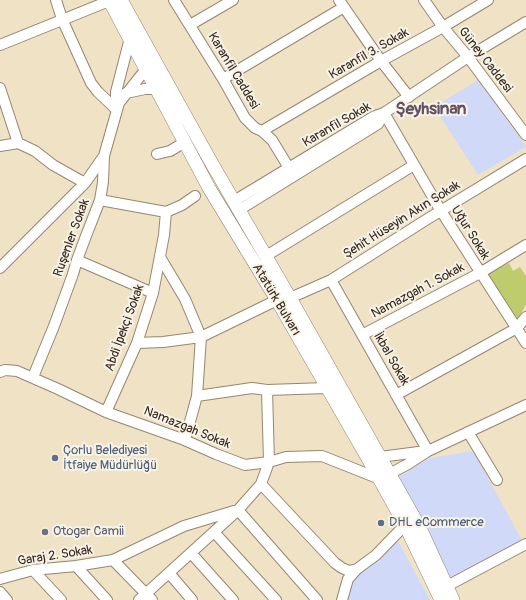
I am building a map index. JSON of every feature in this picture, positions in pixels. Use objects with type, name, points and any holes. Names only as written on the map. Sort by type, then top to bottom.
[{"type":"main road","name":"Atatürk Bulvarı","points":[[113,0],[130,38],[150,65],[156,89],[209,188],[283,299],[385,476],[420,528],[453,600]]},
{"type":"main road","name":"Atatürk Bulvarı","points":[[113,0],[150,65],[211,162],[266,256],[283,299],[327,388],[376,460]]},
{"type":"main road","name":"Atatürk Bulvarı","points":[[385,476],[405,525],[441,600]]},
{"type":"street","points":[[56,0],[62,19],[92,83],[98,92],[118,106]]},
{"type":"street","points":[[0,45],[62,19],[113,0]]},
{"type":"street","name":"Karanfil Caddesi","points":[[174,0],[223,79],[245,118],[272,140],[289,168]]},
{"type":"street","points":[[190,25],[233,0]]},
{"type":"street","name":"Güney Caddesi","points":[[424,0],[442,27],[468,58],[526,135]]},
{"type":"street","name":"Karanfil 3. Sokak","points":[[262,131],[488,0]]},
{"type":"street","points":[[223,79],[341,4],[381,61],[409,97]]},
{"type":"street","points":[[384,113],[526,22]]},
{"type":"street","points":[[118,106],[116,92],[130,38]]},
{"type":"street","points":[[118,106],[150,65]]},
{"type":"street","points":[[0,88],[18,143]]},
{"type":"street","points":[[126,94],[145,89],[156,89]]},
{"type":"street","name":"Ruşenler Sokak","points":[[33,377],[62,304],[100,200],[103,182],[104,156],[118,106]]},
{"type":"street","name":"Karanfil Sokak","points":[[237,206],[378,124],[384,113]]},
{"type":"street","name":"Karanfil Sokak","points":[[237,206],[289,168],[373,117],[384,113]]},
{"type":"street","name":"Uğur Sokak","points":[[384,113],[441,211],[526,342]]},
{"type":"street","points":[[157,154],[170,151],[185,142]]},
{"type":"street","points":[[0,146],[18,143],[35,151],[53,165],[84,183]]},
{"type":"street","points":[[0,268],[84,183],[104,156]]},
{"type":"street","name":"Şehit Hüseyin Akın Sokak","points":[[137,342],[163,342],[201,337],[283,299],[331,280],[526,159]]},
{"type":"street","points":[[266,256],[414,165]]},
{"type":"street","points":[[100,200],[166,212],[182,205],[195,196]]},
{"type":"street","name":"Abdi İpekçi Sokak","points":[[106,412],[137,342],[153,293],[164,236],[166,212]]},
{"type":"street","name":"Namazgah 1. Sokak","points":[[362,335],[524,250]]},
{"type":"street","points":[[160,257],[185,298],[201,337],[197,396],[185,440]]},
{"type":"street","points":[[77,260],[153,293]]},
{"type":"street","name":"İkbal Sokak","points":[[331,280],[428,451]]},
{"type":"street","points":[[396,395],[517,328],[526,317]]},
{"type":"street","name":"Namazgah Sokak","points":[[2,370],[17,371],[33,377],[106,412],[185,440],[246,465],[269,462],[286,457],[322,456],[352,468],[385,476]]},
{"type":"street","points":[[197,396],[252,388],[268,390],[327,388]]},
{"type":"street","points":[[113,560],[146,598],[169,573],[238,510],[261,484],[269,462],[268,390]]},
{"type":"street","points":[[385,476],[428,451],[526,405]]},
{"type":"street","points":[[468,432],[497,480]]},
{"type":"street","points":[[352,468],[359,467],[376,460],[402,454],[428,451]]},
{"type":"street","points":[[261,484],[335,563],[342,568],[349,570],[357,569]]},
{"type":"street","points":[[238,510],[317,600]]},
{"type":"street","name":"Garaj 2. Sokak","points":[[0,579],[33,570],[76,566],[113,560],[184,526],[238,510]]},
{"type":"street","points":[[342,600],[348,579],[357,569],[376,555],[405,525]]},
{"type":"street","points":[[214,532],[276,600]]},
{"type":"street","points":[[447,586],[526,544]]},
{"type":"street","points":[[191,553],[233,600]]},
{"type":"street","points":[[76,566],[107,600]]},
{"type":"street","points":[[33,570],[61,600]]},
{"type":"street","points":[[169,573],[192,600]]},
{"type":"street","points":[[0,592],[7,600]]},
{"type":"shaded area","points":[[478,80],[526,147],[478,175],[434,107]]},
{"type":"shaded area","points":[[473,451],[523,542],[449,582],[396,478],[430,458]]},
{"type":"shaded area","points":[[398,541],[430,600],[346,600],[348,579]]},
{"type":"green space","points":[[509,263],[513,271],[520,267],[526,276],[526,304],[517,322],[485,275]]},
{"type":"place","name":"Çorlu Belediyesi İtfaiye Müdürlüğü","points":[[55,458]]},
{"type":"place","name":"DHL eCommerce","points":[[381,523]]},
{"type":"place","name":"Otogar Camii","points":[[45,532]]},
{"type":"district","name":"Şeyhsinan","points":[[431,110]]}]
